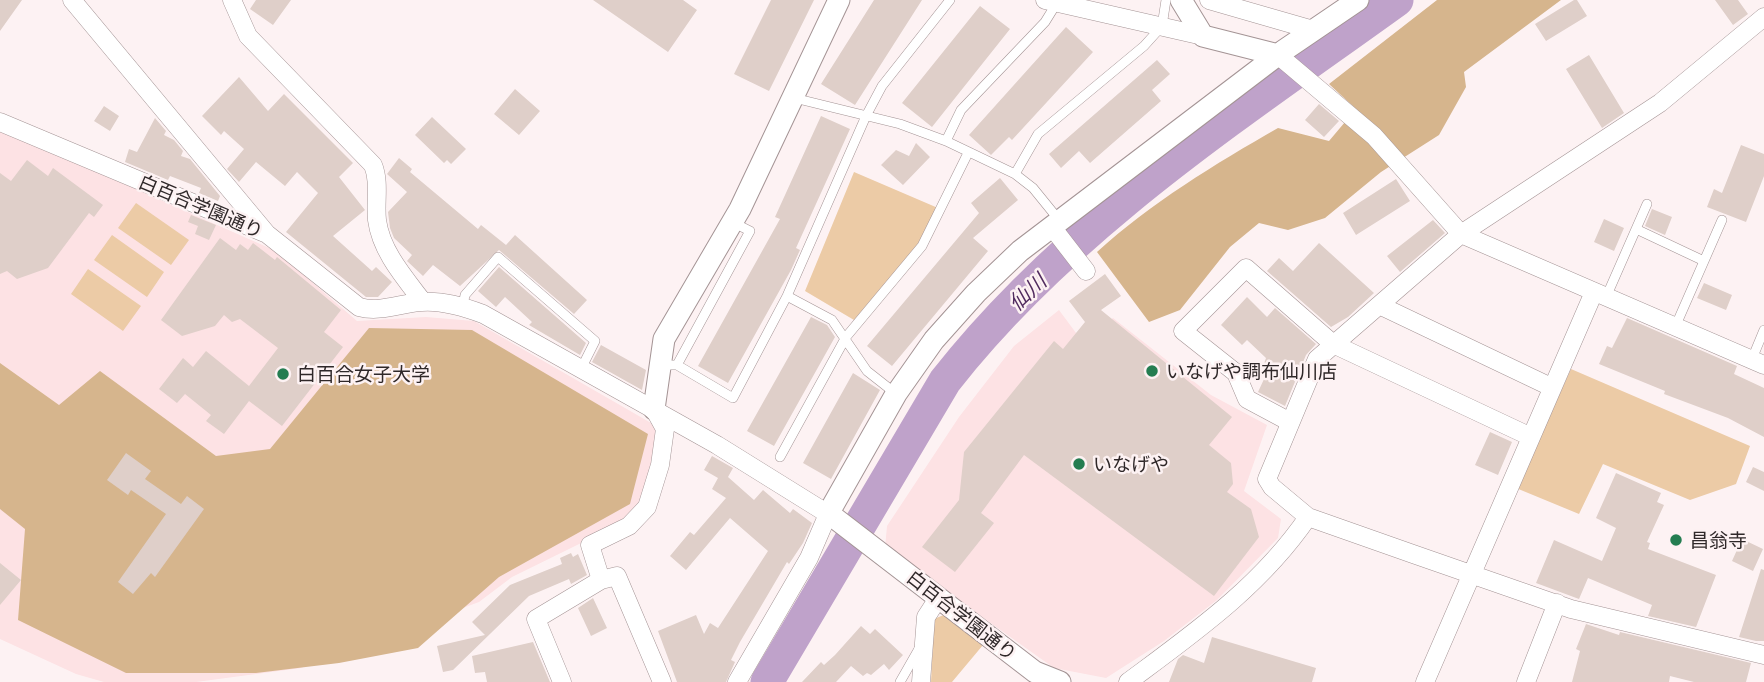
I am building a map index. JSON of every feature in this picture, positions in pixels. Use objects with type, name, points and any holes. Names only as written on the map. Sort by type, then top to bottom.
[{"type":"street","points":[[72,0],[267,234]]},
{"type":"street","points":[[232,0],[248,36],[373,165],[377,183],[378,221],[383,243],[423,302]]},
{"type":"street","points":[[601,580],[590,545],[629,526],[647,508],[660,465],[664,429],[654,409],[669,365],[664,340],[732,222],[839,0]]},
{"type":"street","points":[[1181,0],[1203,36]]},
{"type":"street","points":[[1209,0],[1313,30]]},
{"type":"street","points":[[737,682],[809,558],[896,394],[934,340],[976,293],[1020,251],[1057,229],[1283,60],[1313,30],[1358,0]]},
{"type":"street","points":[[1054,1],[1203,36],[1283,60],[1374,136],[1461,234],[1758,362]]},
{"type":"street","points":[[1764,17],[1660,103],[1461,234],[1381,306],[1333,344],[1317,359],[1268,479],[1272,487],[1308,517],[1591,615],[1764,655]]},
{"type":"street","name":"白百合学園通り","points":[[0,122],[267,234],[359,307],[369,310],[423,302],[463,306],[482,314],[654,409],[832,516],[1035,672],[1060,682]]},
{"type":"street","points":[[1057,229],[1086,272]]},
{"type":"street","points":[[1290,422],[1247,398],[1236,373],[1183,331],[1246,268],[1333,344],[1529,436]]},
{"type":"street","points":[[1425,682],[1551,387],[1600,293]]},
{"type":"street","points":[[1381,306],[1551,387]]},
{"type":"street","points":[[1128,682],[1239,597],[1277,559],[1308,517]]},
{"type":"street","points":[[562,682],[536,619],[601,580],[617,576],[662,682]]},
{"type":"street","points":[[921,682],[926,617],[939,597]]},
{"type":"street","points":[[1525,682],[1557,603]]},
{"type":"lane","points":[[669,365],[733,398],[787,296],[866,116],[882,86],[950,0]]},
{"type":"lane","points":[[1015,174],[1038,134],[1144,46],[1162,26],[1166,0]]},
{"type":"lane","points":[[946,141],[961,110],[1045,22],[1054,1]]},
{"type":"lane","points":[[794,98],[900,124],[946,141],[1015,174],[1033,188],[1057,229]]},
{"type":"lane","points":[[780,457],[846,337],[922,246],[968,153]]},
{"type":"lane","points":[[1600,293],[1647,204]]},
{"type":"lane","points":[[1676,325],[1722,220]]},
{"type":"lane","points":[[1636,229],[1704,261]]},
{"type":"lane","points":[[463,306],[465,295],[498,257],[595,341],[580,370]]},
{"type":"lane","points":[[787,296],[832,320],[867,371],[896,394]]},
{"type":"lane","points":[[1758,362],[1764,330]]},
{"type":"lane","points":[[900,682],[924,642]]},
{"type":"shaded area","points":[[1437,0],[1561,0],[1464,72],[1466,87],[1439,135],[1381,172],[1325,218],[1288,230],[1259,223],[1230,247],[1180,310],[1149,322],[1097,252],[1139,217],[1184,185],[1278,128],[1329,141],[1356,109],[1329,84]]},
{"type":"shaded area","name":"白百合女子大学","points":[[0,129],[276,251],[357,321],[426,317],[474,321],[658,427],[654,465],[641,504],[628,520],[512,577],[479,602],[301,668],[196,682],[104,682],[76,674],[0,639]]},
{"type":"shaded area","points":[[854,172],[938,208],[928,233],[854,320],[805,291]]},
{"type":"shaded area","points":[[136,203],[189,240],[171,265],[118,228]]},
{"type":"shaded area","points":[[112,235],[164,272],[147,297],[94,260]]},
{"type":"shaded area","points":[[88,269],[141,306],[123,331],[71,294]]},
{"type":"shaded area","points":[[1059,310],[1082,341],[1113,318],[1211,395],[1267,425],[1244,491],[1281,519],[1278,538],[1217,600],[1164,641],[1106,678],[1054,668],[885,548],[887,526],[959,417],[1014,346]]},
{"type":"shaded area","name":"白百合女子大学","points":[[369,328],[472,330],[648,434],[630,504],[499,577],[418,648],[339,663],[256,673],[126,673],[18,620],[25,529],[0,509],[0,363],[59,405],[100,371],[216,456],[270,449]]},
{"type":"shaded area","points":[[1571,369],[1750,446],[1736,484],[1690,500],[1603,464],[1579,514],[1516,488]]},
{"type":"shaded area","points":[[946,614],[983,645],[952,682],[931,682],[934,619]]},
{"type":"building","points":[[0,0],[22,0],[0,31]]},
{"type":"building","points":[[256,0],[291,0],[273,25],[250,9]]},
{"type":"building","points":[[593,0],[683,0],[697,10],[668,52]]},
{"type":"building","points":[[771,0],[814,0],[769,91],[734,74]]},
{"type":"building","points":[[874,0],[922,0],[855,105],[821,84]]},
{"type":"building","points":[[1577,0],[1587,16],[1546,41],[1535,24]]},
{"type":"building","points":[[1715,0],[1738,0],[1748,14],[1733,25]]},
{"type":"building","points":[[980,6],[1010,29],[932,127],[902,103]]},
{"type":"building","points":[[1066,27],[1093,52],[1012,140],[1009,137],[991,155],[969,135]]},
{"type":"building","points":[[1589,55],[1624,113],[1602,128],[1566,69]]},
{"type":"building","points":[[1157,60],[1170,74],[1152,90],[1161,101],[1090,163],[1079,151],[1061,168],[1049,154]]},
{"type":"building","points":[[239,77],[268,111],[284,94],[353,163],[339,177],[365,210],[333,236],[372,271],[376,267],[392,282],[378,297],[366,297],[286,232],[318,193],[297,172],[285,186],[256,162],[239,182],[227,169],[244,149],[224,131],[221,135],[202,116]]},
{"type":"building","points":[[515,89],[540,111],[519,135],[494,114]]},
{"type":"building","points":[[1319,104],[1339,121],[1324,137],[1305,120]]},
{"type":"building","points":[[104,106],[119,116],[110,131],[94,121]]},
{"type":"building","points":[[821,116],[850,129],[796,248],[800,250],[791,270],[728,383],[698,366],[780,219],[775,217]]},
{"type":"building","points":[[432,117],[466,149],[451,164],[447,160],[444,163],[415,135]]},
{"type":"building","points":[[155,118],[166,131],[164,135],[174,140],[183,151],[181,156],[190,159],[220,196],[218,201],[199,193],[201,188],[170,176],[168,180],[125,162],[129,149],[137,152]]},
{"type":"building","points":[[916,143],[930,157],[903,185],[881,165],[896,150],[909,156]]},
{"type":"building","points":[[1741,145],[1764,154],[1764,176],[1746,222],[1707,207],[1714,189],[1722,193]]},
{"type":"building","points":[[399,158],[412,169],[410,172],[478,229],[481,225],[506,245],[515,235],[587,300],[574,314],[499,250],[460,286],[433,265],[423,276],[407,261],[412,255],[394,238],[390,228],[388,212],[407,192],[387,174]]},
{"type":"building","points":[[27,160],[48,176],[53,168],[103,205],[94,217],[89,213],[48,268],[17,279],[7,271],[0,274],[0,173],[11,181]]},
{"type":"building","points":[[1000,178],[1018,200],[973,238],[988,251],[892,366],[867,346],[979,213],[971,203]]},
{"type":"building","points":[[1396,179],[1410,201],[1356,235],[1343,213]]},
{"type":"building","points":[[1652,209],[1672,217],[1665,235],[1645,226]]},
{"type":"building","points":[[191,215],[216,225],[209,240],[195,234],[198,226],[188,222]]},
{"type":"building","points":[[1604,219],[1624,228],[1614,251],[1594,242]]},
{"type":"building","points":[[1433,220],[1445,233],[1400,272],[1387,256]]},
{"type":"building","points":[[220,238],[236,250],[240,244],[248,250],[253,243],[275,260],[277,257],[341,310],[324,332],[343,347],[282,426],[249,401],[224,434],[206,421],[211,415],[185,394],[177,403],[159,389],[183,358],[193,367],[206,351],[249,386],[278,348],[240,319],[232,322],[224,315],[215,326],[182,336],[161,320]]},
{"type":"building","points":[[1319,243],[1374,293],[1348,317],[1331,327],[1267,271],[1279,258],[1293,271]]},
{"type":"building","points":[[499,267],[586,343],[580,355],[529,325],[532,322],[505,297],[496,307],[478,291]]},
{"type":"building","points":[[1105,274],[1121,296],[1101,310],[1232,417],[1209,445],[1231,463],[1233,484],[1227,492],[1251,509],[1259,537],[1214,596],[1024,455],[981,513],[994,523],[955,572],[922,547],[959,500],[964,452],[1054,341],[1063,349],[1085,322],[1069,301]]},
{"type":"building","points":[[1704,283],[1732,295],[1726,310],[1697,298]]},
{"type":"building","points":[[1247,297],[1267,317],[1275,308],[1316,344],[1306,355],[1285,406],[1258,392],[1265,377],[1260,375],[1266,358],[1247,340],[1242,345],[1221,325]]},
{"type":"building","points":[[811,317],[827,325],[835,337],[774,446],[747,431]]},
{"type":"building","points":[[1627,318],[1737,366],[1734,374],[1764,388],[1764,437],[1728,418],[1664,394],[1665,391],[1599,364],[1607,346],[1612,348]]},
{"type":"building","points":[[601,345],[646,370],[642,390],[592,362]]},
{"type":"building","points":[[853,373],[880,390],[831,479],[803,463]]},
{"type":"building","points":[[1490,432],[1512,442],[1498,475],[1475,465]]},
{"type":"building","points":[[126,453],[151,471],[145,479],[181,504],[187,496],[204,509],[155,577],[151,573],[133,594],[118,582],[166,514],[131,490],[128,495],[107,480]]},
{"type":"building","points":[[712,456],[733,468],[728,477],[754,500],[763,490],[790,513],[793,509],[812,523],[803,543],[789,564],[787,562],[740,642],[731,660],[735,662],[726,682],[677,682],[658,631],[696,615],[704,634],[710,623],[718,628],[768,551],[730,518],[686,570],[670,556],[690,532],[694,535],[726,498],[712,489],[718,478],[704,470]]},
{"type":"building","points":[[1753,467],[1764,472],[1764,491],[1746,482]]},
{"type":"building","points":[[1616,473],[1661,493],[1657,502],[1664,505],[1647,542],[1650,543],[1648,549],[1716,575],[1696,627],[1648,616],[1652,605],[1588,578],[1579,599],[1536,583],[1554,540],[1602,561],[1616,528],[1596,518]]},
{"type":"building","points":[[1742,539],[1763,549],[1753,571],[1732,561]]},
{"type":"building","points":[[571,553],[573,557],[578,554],[587,575],[571,584],[569,579],[529,596],[453,670],[443,672],[437,646],[485,635],[472,622],[510,585],[562,564],[560,558]]},
{"type":"building","points":[[0,563],[21,580],[0,605]]},
{"type":"building","points":[[1761,569],[1764,570],[1764,641],[1756,641],[1739,637]]},
{"type":"building","points":[[593,598],[607,628],[591,636],[578,608]]},
{"type":"building","points":[[1586,624],[1619,635],[1620,632],[1751,663],[1746,682],[1694,682],[1670,676],[1669,682],[1572,682],[1580,651],[1576,649]]},
{"type":"building","points":[[861,626],[870,634],[875,629],[903,655],[889,670],[884,664],[871,675],[867,673],[863,676],[851,666],[836,682],[802,682],[821,662],[824,665],[835,655]]},
{"type":"building","points":[[1212,637],[1316,668],[1312,682],[1169,682],[1178,659],[1183,655],[1204,663]]},
{"type":"building","points":[[533,642],[550,682],[487,682],[485,672],[475,673],[472,656]]},
{"type":"waterway","name":"仙川","points":[[767,682],[945,381],[993,325],[1044,272],[1157,175],[1397,0]]},
{"type":"place","name":"いなげや調布仙川店","points":[[1152,371]]},
{"type":"place","name":"白百合女子大学","points":[[283,374]]},
{"type":"place","name":"いなげや","points":[[1079,464]]},
{"type":"place","name":"昌翁寺","points":[[1676,540]]}]
